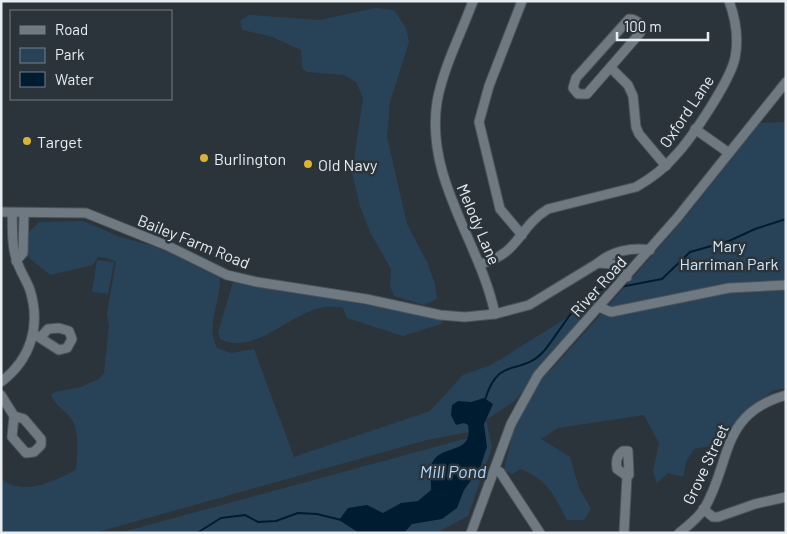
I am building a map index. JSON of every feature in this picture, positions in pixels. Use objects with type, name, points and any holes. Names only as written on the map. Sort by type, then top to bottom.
[{"type":"street","name":"Melody Lane","points":[[473,1],[438,100],[436,132],[448,192],[480,264],[490,290],[495,314]]},
{"type":"street","points":[[522,1],[489,86],[479,122],[500,209],[522,235]]},
{"type":"street","name":"Oxford Lane","points":[[480,264],[502,257],[540,214],[548,209],[636,186],[666,166],[676,156],[722,88],[735,57],[737,27],[728,1]]},
{"type":"street","points":[[635,20],[642,29],[640,34],[611,68],[587,94],[581,96],[573,88],[576,78],[626,21],[635,20]]},
{"type":"street","points":[[611,68],[628,85],[639,134],[666,166]]},
{"type":"street","name":"River Road","points":[[470,533],[511,424],[530,387],[548,363],[650,250],[786,82]]},
{"type":"street","points":[[695,129],[729,153]]},
{"type":"street","name":"Bailey Farm Road","points":[[1,212],[86,213],[168,246],[227,274],[257,282],[366,299],[427,313],[466,316],[495,314]]},
{"type":"street","points":[[1,382],[21,363],[37,336],[29,289],[16,262],[13,248],[12,213]]},
{"type":"street","points":[[16,262],[22,252],[24,213]]},
{"type":"street","points":[[495,314],[529,305],[615,253],[640,248],[650,250]]},
{"type":"street","points":[[598,263],[612,264],[627,277]]},
{"type":"street","points":[[602,304],[612,312],[729,288],[786,285]]},
{"type":"street","points":[[1,395],[14,416]]},
{"type":"street","name":"Grove Street","points":[[679,533],[703,510],[736,429],[745,417],[762,405],[786,395]]},
{"type":"street","points":[[495,470],[500,472],[540,533]]},
{"type":"street","points":[[624,533],[627,476]]},
{"type":"street","points":[[703,510],[713,517],[718,517],[755,504],[786,497]]},
{"type":"green space","points":[[375,8],[394,10],[406,28],[409,42],[390,102],[387,137],[407,224],[427,262],[435,284],[437,299],[424,305],[394,296],[390,286],[391,269],[370,232],[360,206],[352,173],[363,98],[356,82],[344,75],[307,72],[302,68],[301,50],[270,36],[242,30],[240,21],[249,15],[320,20]]},
{"type":"green space","name":"Mary Harriman Park","points":[[786,122],[786,388],[772,391],[716,445],[694,449],[686,462],[683,477],[668,473],[657,483],[653,472],[659,443],[644,415],[558,428],[541,439],[570,457],[579,488],[591,509],[584,520],[567,520],[554,496],[538,478],[521,469],[512,474],[504,470],[513,431],[540,376],[550,371],[597,319],[688,214],[760,123]]},
{"type":"green space","points":[[83,221],[120,237],[157,247],[220,278],[213,322],[214,339],[217,348],[231,353],[254,349],[294,457],[430,411],[463,375],[491,365],[600,297],[515,401],[486,420],[492,447],[468,516],[436,533],[119,533],[468,438],[469,432],[427,440],[94,533],[1,533],[1,478],[9,484],[18,487],[28,487],[49,482],[76,470],[77,434],[73,421],[51,395],[55,392],[81,387],[99,379],[104,373],[109,326],[107,313],[116,262],[98,257],[93,265],[50,275],[27,256],[29,232],[39,222]]},
{"type":"green space","points":[[97,260],[114,262],[108,294],[92,292]]},
{"type":"green space","points":[[234,279],[438,319],[444,323],[403,336],[347,318],[343,308],[327,307],[296,318],[251,341],[236,343],[220,339],[218,332]]},
{"type":"water","name":"Mill Pond","points":[[484,398],[493,404],[484,424],[487,447],[480,468],[464,490],[457,508],[442,519],[412,524],[404,533],[359,533],[339,520],[348,508],[367,505],[383,513],[401,503],[418,501],[431,490],[431,465],[436,457],[462,445],[469,434],[468,425],[464,423],[456,425],[451,415],[452,405],[458,401],[471,402]]},
{"type":"waterway","points":[[620,287],[662,279],[690,252],[729,241],[755,229],[786,219]]},
{"type":"waterway","points":[[485,400],[491,386],[503,371],[526,364],[543,352],[583,298],[593,292],[611,288]]},
{"type":"waterway","points":[[197,533],[221,518],[245,515],[258,522],[276,521],[298,513],[317,514],[341,520]]},
{"type":"place","name":"Target","points":[[27,141]]},
{"type":"place","name":"Burlington","points":[[204,158]]},
{"type":"place","name":"Old Navy","points":[[308,164]]}]
